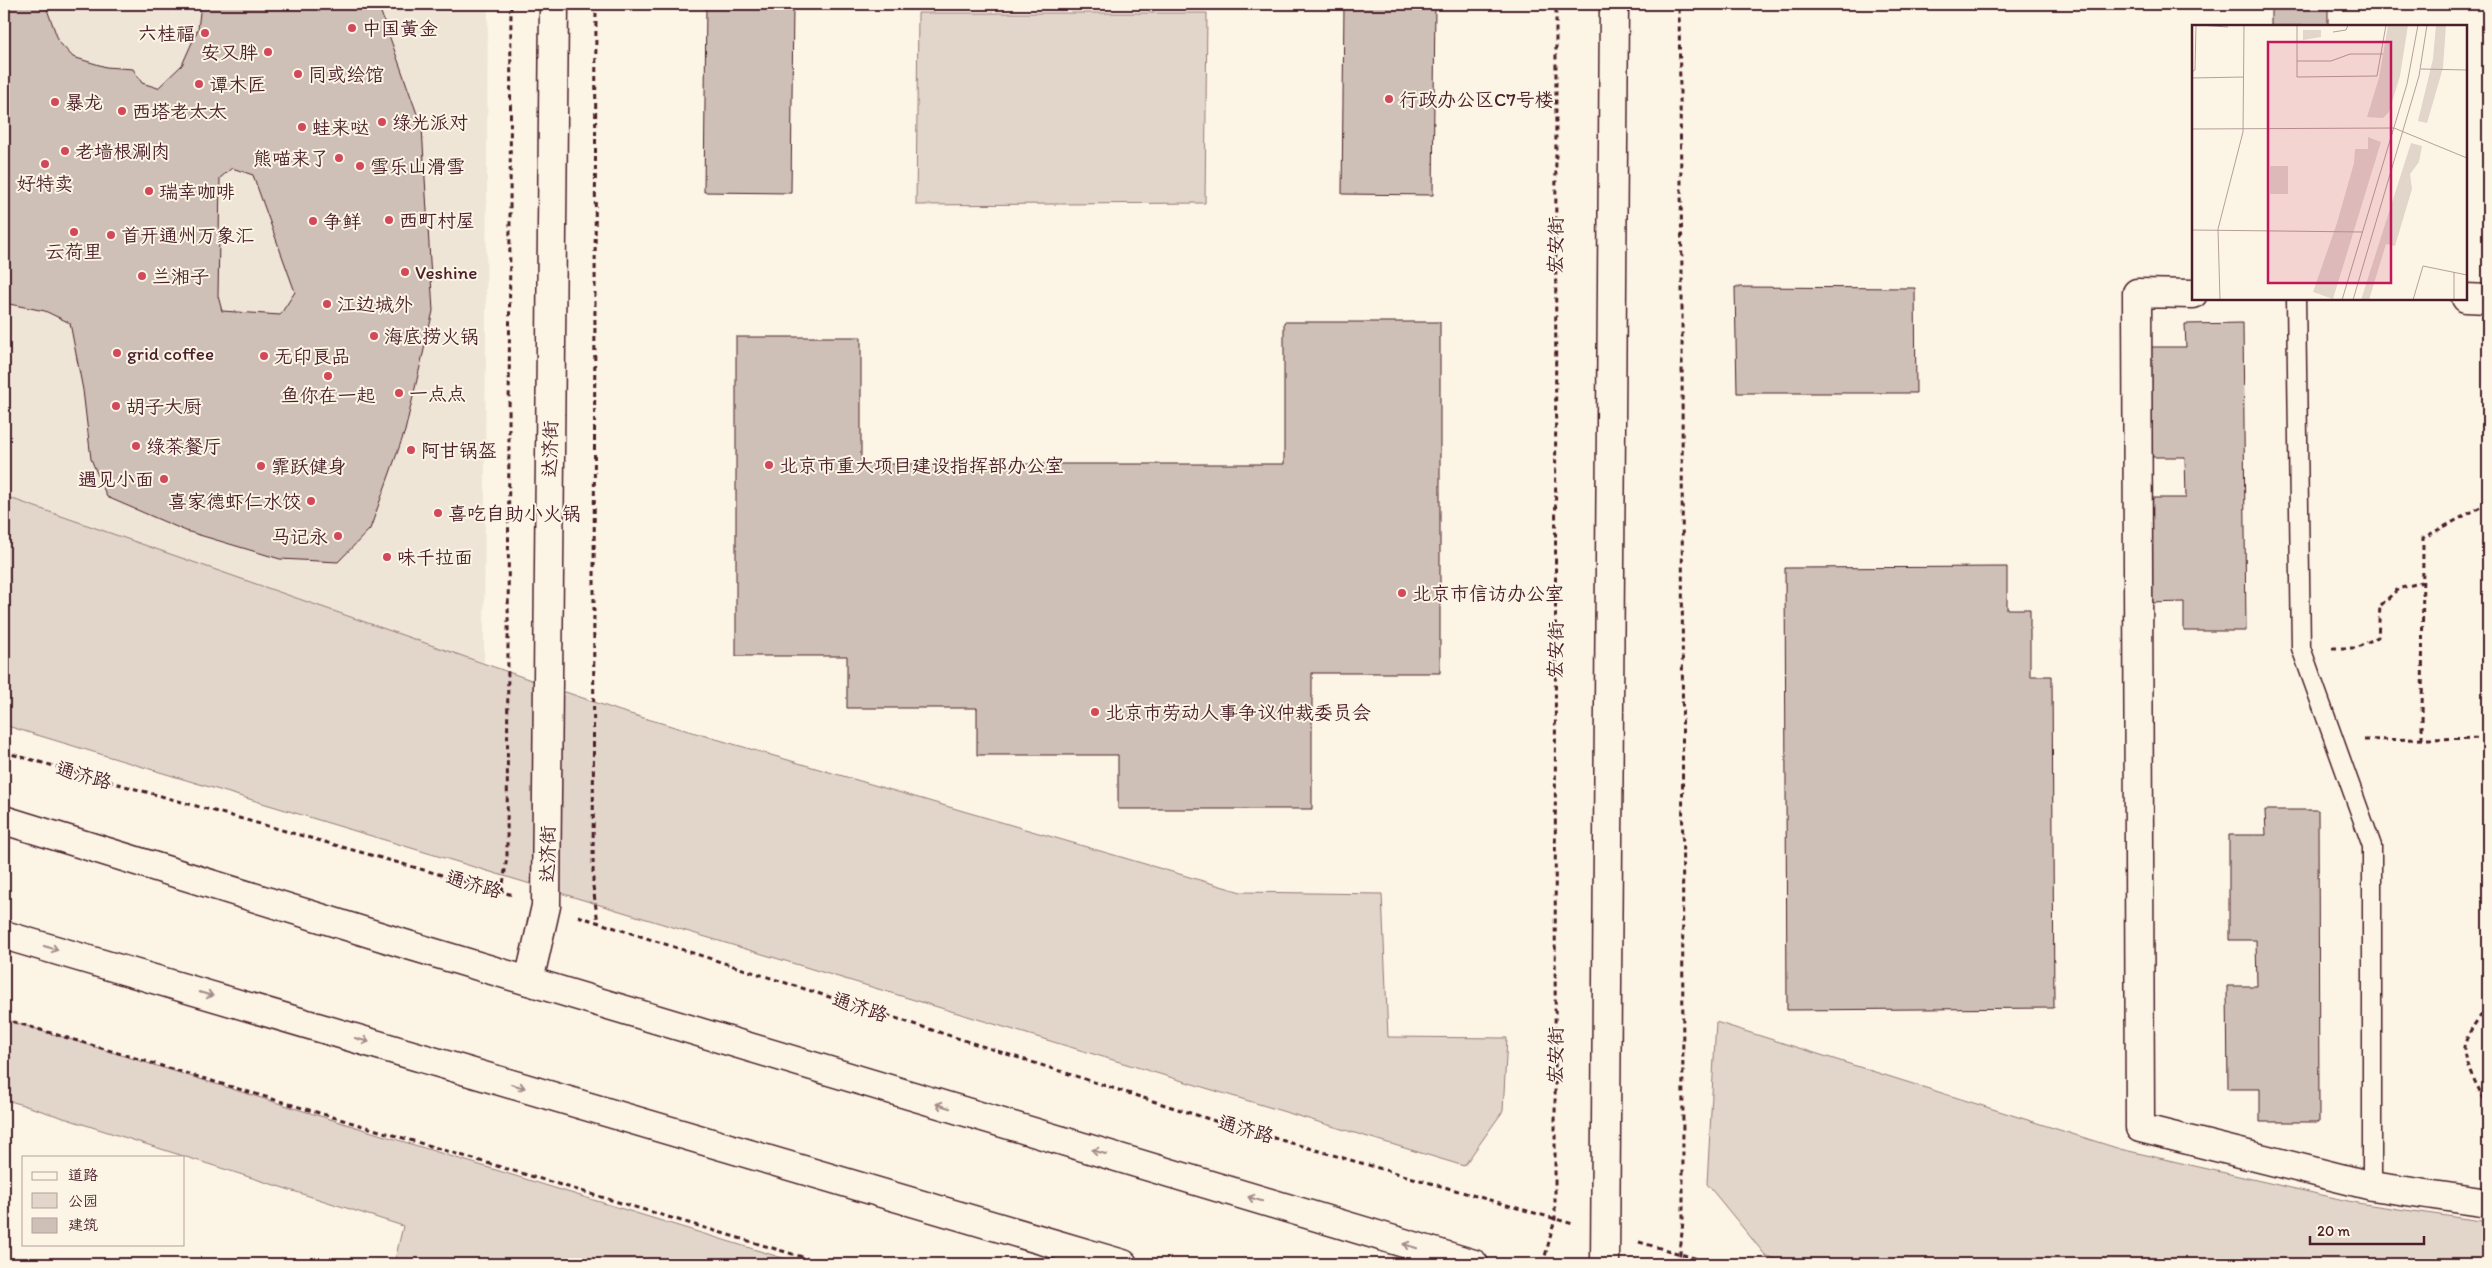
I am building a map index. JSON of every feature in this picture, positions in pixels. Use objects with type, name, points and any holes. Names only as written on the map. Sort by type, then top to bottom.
[{"type":"street","name":"达济街","points":[[529,982],[546,906],[554,4]]},
{"type":"street","points":[[1605,1264],[1614,4]]},
{"type":"street","points":[[2192,294],[2137,293],[2140,1128],[2372,1186],[2488,1203]]},
{"type":"street","points":[[2467,298],[2488,299]]},
{"type":"street","points":[[4,820],[529,982],[1474,1264]]},
{"type":"street","points":[[4,934],[1123,1264]]},
{"type":"lane","points":[[2296,300],[2301,648],[2372,846],[2372,1186]]},
{"type":"path","points":[[502,892],[507,856],[511,4]]},
{"type":"path","points":[[596,4],[593,886],[598,923]]},
{"type":"path","name":"宏安街","points":[[1543,1264],[1555,1219],[1556,4]]},
{"type":"path","points":[[1677,1264],[1680,1254],[1683,1220],[1682,295],[1678,4]]},
{"type":"path","points":[[2422,740],[2423,538],[2488,503]]},
{"type":"path","points":[[2301,648],[2356,648],[2378,637],[2380,606],[2398,589],[2422,582]]},
{"type":"path","points":[[2334,740],[2488,738]]},
{"type":"path","name":"通济路","points":[[4,752],[502,892],[1215,1120],[1715,1264]]},
{"type":"path","points":[[2488,1006],[2472,1026],[2464,1049],[2476,1088],[2488,1105]]},
{"type":"path","points":[[4,1019],[826,1264]]},
{"type":"shaded area","name":"首开通州万象汇","points":[[4,4],[488,4],[484,662],[411,644],[4,518]]},
{"type":"green space","points":[[918,13],[1207,13],[1205,203],[916,205]]},
{"type":"green space","points":[[4,496],[620,711],[1241,892],[1382,894],[1388,1037],[1507,1038],[1503,1111],[1464,1166],[4,725]]},
{"type":"green space","points":[[4,1019],[802,1264],[394,1264],[403,1226],[4,1099]]},
{"type":"green space","points":[[1716,1022],[2120,1149],[2357,1203],[2488,1222],[2488,1264],[1793,1264],[1766,1256],[1707,1184]]},
{"type":"building","name":"首开通州万象汇","points":[[4,4],[45,4],[59,42],[73,57],[106,67],[133,69],[142,83],[158,88],[182,65],[198,29],[201,4],[378,4],[422,128],[433,311],[405,431],[370,529],[338,562],[280,559],[186,531],[107,497],[91,459],[83,390],[70,323],[45,311],[4,303]],"holes":[[[232,168],[253,175],[295,292],[280,315],[222,311],[218,296],[220,178]]]},
{"type":"building","points":[[706,4],[793,4],[791,193],[704,192]]},
{"type":"building","name":"行政办公区C7号楼","points":[[1344,4],[1435,4],[1433,195],[1342,194]]},
{"type":"building","points":[[2271,4],[2328,4],[2328,25],[2271,25]]},
{"type":"building","points":[[1735,287],[1915,288],[1916,393],[1737,393]]},
{"type":"building","points":[[1284,322],[1440,322],[1440,673],[1312,673],[1312,809],[1118,809],[1118,755],[977,755],[977,708],[847,708],[847,656],[736,656],[736,337],[861,337],[861,464],[1284,464]]},
{"type":"building","points":[[2243,323],[2246,631],[2184,631],[2184,602],[2149,603],[2148,498],[2186,498],[2185,457],[2148,457],[2147,347],[2186,347],[2185,324]]},
{"type":"building","points":[[2007,567],[2007,609],[2030,609],[2030,676],[2052,676],[2054,1008],[1787,1010],[1785,568]]},
{"type":"building","points":[[2265,810],[2318,810],[2319,1122],[2260,1122],[2260,1089],[2228,1089],[2227,986],[2257,986],[2256,940],[2229,940],[2229,835],[2266,835]]},
{"type":"place","name":"中国黄金","points":[[352,28]]},
{"type":"place","name":"六桂福","points":[[205,33]]},
{"type":"place","name":"安又胖","points":[[268,52]]},
{"type":"place","name":"同或绘馆","points":[[298,74]]},
{"type":"place","name":"谭木匠","points":[[199,84]]},
{"type":"place","name":"行政办公区C7号楼","points":[[1389,99]]},
{"type":"place","name":"暴龙","points":[[55,102]]},
{"type":"place","name":"西塔老太太","points":[[122,111]]},
{"type":"place","name":"绿光派对","points":[[382,122]]},
{"type":"place","name":"蛙来哒","points":[[302,127]]},
{"type":"place","name":"老墙根涮肉","points":[[65,151]]},
{"type":"place","name":"熊喵来了","points":[[339,158]]},
{"type":"place","name":"好特卖","points":[[45,164]]},
{"type":"place","name":"雪乐山滑雪","points":[[360,166]]},
{"type":"place","name":"瑞幸咖啡","points":[[149,191]]},
{"type":"place","name":"西町村屋","points":[[389,220]]},
{"type":"place","name":"争鲜","points":[[313,221]]},
{"type":"place","name":"云荷里","points":[[74,232]]},
{"type":"place","name":"首开通州万象汇","points":[[111,235]]},
{"type":"place","name":"Veshine","points":[[405,272]]},
{"type":"place","name":"兰湘子","points":[[142,276]]},
{"type":"place","name":"江边城外","points":[[327,304]]},
{"type":"place","name":"海底捞火锅","points":[[374,336]]},
{"type":"place","name":"grid coffee","points":[[117,353]]},
{"type":"place","name":"无印良品","points":[[264,356]]},
{"type":"place","name":"鱼你在一起","points":[[328,376]]},
{"type":"place","name":"一点点","points":[[399,393]]},
{"type":"place","name":"胡子大厨","points":[[116,406]]},
{"type":"place","name":"绿茶餐厅","points":[[136,446]]},
{"type":"place","name":"阿甘锅盔","points":[[411,450]]},
{"type":"place","name":"北京市重大项目建设指挥部办公室","points":[[769,465]]},
{"type":"place","name":"霏跃健身","points":[[261,466]]},
{"type":"place","name":"遇见小面","points":[[164,479]]},
{"type":"place","name":"喜家德虾仁水饺","points":[[311,501]]},
{"type":"place","name":"喜吃自助小火锅","points":[[438,513]]},
{"type":"place","name":"马记永","points":[[338,536]]},
{"type":"place","name":"味千拉面","points":[[387,557]]},
{"type":"place","name":"北京市信访办公室","points":[[1402,593]]},
{"type":"place","name":"北京市劳动人事争议仲裁委员会","points":[[1095,712]]}]
